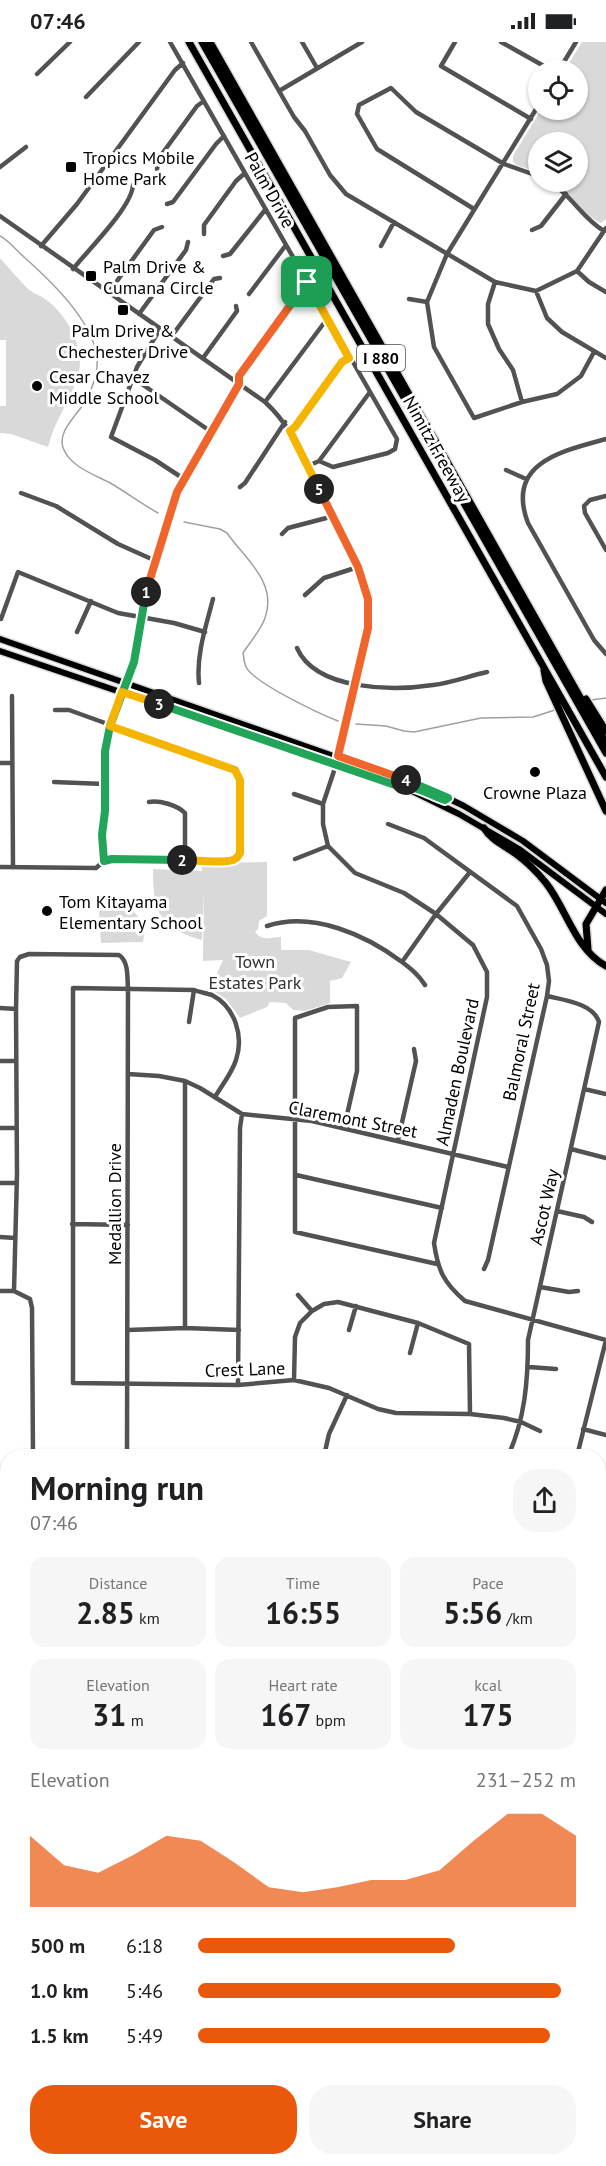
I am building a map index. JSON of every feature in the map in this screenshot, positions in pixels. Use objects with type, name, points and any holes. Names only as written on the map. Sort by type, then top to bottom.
[{"type":"highway","name":"Nimitz Freeway","points":[[189,42],[543,667],[548,680]]},
{"type":"highway","name":"I 880","points":[[202,42],[563,673]]},
{"type":"highway","name":"Nimitz Freeway","points":[[210,42],[563,673],[606,743]]},
{"type":"highway","points":[[548,680],[606,777]]},
{"type":"highway","points":[[548,680],[565,723],[606,811]]},
{"type":"highway","name":"I 880","points":[[590,714],[606,753]]},
{"type":"highway","points":[[590,714],[606,731]]},
{"type":"highway","points":[[484,828],[489,836],[524,860],[547,884],[587,951],[606,966]]},
{"type":"highway","points":[[592,957],[587,946],[585,930],[587,919],[595,907],[603,901],[606,890]]},
{"type":"main road","points":[[0,639],[404,779],[448,798],[523,841],[603,901]]},
{"type":"main road","points":[[0,651],[401,787],[437,802],[533,858],[606,914]]},
{"type":"main road","points":[[401,787],[405,786],[445,800],[448,798]]},
{"type":"street","points":[[37,74],[70,42]]},
{"type":"street","points":[[86,97],[140,42]]},
{"type":"street","name":"Palm Drive","points":[[170,42],[397,439],[397,447],[390,452],[333,467],[319,461]]},
{"type":"street","points":[[251,42],[330,175],[346,194],[495,282],[536,291],[577,271],[605,231],[582,215],[563,192]]},
{"type":"street","points":[[302,42],[317,68]]},
{"type":"street","points":[[279,91],[352,45],[362,42]]},
{"type":"street","points":[[455,42],[441,66],[528,117]]},
{"type":"street","points":[[501,42],[533,60]]},
{"type":"street","points":[[565,60],[576,42]]},
{"type":"street","points":[[41,246],[77,204],[175,70],[183,63]]},
{"type":"street","points":[[474,209],[377,149],[357,114],[359,105],[391,87],[416,111],[504,164],[528,173]]},
{"type":"street","points":[[157,169],[159,158],[197,106],[204,101]]},
{"type":"street","points":[[530,120],[447,255],[427,302],[434,347],[474,418],[522,402],[557,394],[581,376],[594,352]]},
{"type":"street","points":[[167,204],[173,202],[224,136]]},
{"type":"street","points":[[0,167],[26,147]]},
{"type":"street","points":[[204,234],[204,225],[236,181],[245,173]]},
{"type":"street","points":[[73,269],[111,224],[133,193],[133,185]]},
{"type":"street","points":[[532,230],[541,226],[566,194]]},
{"type":"street","points":[[223,256],[230,254],[266,210]]},
{"type":"street","points":[[0,216],[265,402],[285,422],[358,567],[368,599],[368,628],[336,765],[323,804],[323,824],[328,846],[295,859]]},
{"type":"street","points":[[381,246],[394,222]]},
{"type":"street","points":[[109,292],[154,230],[162,227]]},
{"type":"street","points":[[139,314],[186,250],[188,242]]},
{"type":"street","points":[[249,294],[286,245]]},
{"type":"street","points":[[577,271],[589,282],[606,292]]},
{"type":"street","points":[[171,337],[214,279],[220,278]]},
{"type":"street","points":[[104,861],[102,835],[105,811],[105,751],[110,726],[134,662],[147,589],[172,505],[210,431],[239,384],[239,376],[307,282]]},
{"type":"street","points":[[495,282],[488,304],[488,324],[513,370],[522,402]]},
{"type":"street","points":[[536,291],[547,318],[562,332],[606,358]]},
{"type":"street","points":[[409,299],[427,302]]},
{"type":"street","points":[[203,358],[237,311],[236,306]]},
{"type":"street","points":[[265,402],[327,319]]},
{"type":"street","points":[[160,329],[137,367],[111,436],[184,479]]},
{"type":"street","points":[[290,431],[342,362],[349,358]]},
{"type":"street","points":[[133,378],[210,431]]},
{"type":"street","points":[[308,466],[319,461],[370,392]]},
{"type":"street","points":[[240,487],[245,483],[285,422]]},
{"type":"street","points":[[606,439],[563,451],[542,461],[526,479],[523,505],[528,523],[594,640],[606,654]]},
{"type":"street","points":[[506,470],[526,479]]},
{"type":"street","points":[[21,493],[56,506],[118,544],[156,561]]},
{"type":"street","points":[[606,496],[590,500],[584,506],[585,513],[606,550]]},
{"type":"street","points":[[282,534],[288,528],[333,516]]},
{"type":"street","points":[[305,595],[310,588],[324,578],[358,567]]},
{"type":"street","points":[[1,619],[18,573],[118,613],[174,623],[205,632]]},
{"type":"street","points":[[199,682],[198,671],[213,599]]},
{"type":"street","points":[[77,632],[91,601]]},
{"type":"street","points":[[360,626],[368,628]]},
{"type":"street","points":[[297,648],[302,658],[323,674],[355,685],[388,688],[434,685],[487,672]]},
{"type":"street","points":[[12,696],[13,867]]},
{"type":"street","points":[[0,867],[96,868],[104,861],[112,859],[233,860],[240,853],[240,780],[235,770],[69,710],[55,710]]},
{"type":"street","points":[[0,763],[12,763]]},
{"type":"street","points":[[54,782],[104,784]]},
{"type":"street","points":[[294,794],[323,804]]},
{"type":"street","points":[[149,802],[155,801],[182,809],[185,813],[185,860]]},
{"type":"street","name":"Balmoral Street","points":[[388,824],[424,838],[517,906],[541,949],[546,965],[549,981],[547,996],[488,1260],[484,1269]]},
{"type":"street","name":"Almaden Boulevard","points":[[328,846],[355,873],[404,893],[436,914],[473,945],[487,972],[488,997],[434,1243],[437,1264],[444,1279],[465,1301],[606,1340]]},
{"type":"street","points":[[402,962],[436,914],[470,872]]},
{"type":"street","points":[[267,926],[280,921],[324,924],[370,941],[420,976],[425,985]]},
{"type":"street","name":"Medallion Drive","points":[[16,1009],[16,968],[20,957],[29,954],[119,955],[123,958],[128,988],[127,1449]]},
{"type":"street","points":[[128,1225],[72,1224],[73,988],[194,990],[212,996],[227,1006],[237,1023],[239,1037],[236,1060],[215,1097]]},
{"type":"street","points":[[189,1022],[194,990]]},
{"type":"street","points":[[547,996],[584,1007],[597,1017],[598,1022],[606,1023]]},
{"type":"street","points":[[344,1128],[357,1071],[357,1006],[328,1007],[295,1018],[295,1232],[437,1264]]},
{"type":"street","points":[[0,1008],[16,1009],[14,1291]]},
{"type":"street","name":"Ascot Way","points":[[511,1449],[524,1410],[529,1367],[528,1340],[598,1022]]},
{"type":"street","points":[[398,1140],[416,1061],[414,1049]]},
{"type":"street","points":[[0,1061],[16,1061]]},
{"type":"street","name":"Claremont Street","points":[[128,1074],[185,1081],[242,1114],[294,1119],[344,1128],[508,1167]]},
{"type":"street","points":[[185,1081],[185,1328]]},
{"type":"street","points":[[584,1089],[606,1094]]},
{"type":"street","points":[[238,1385],[242,1114]]},
{"type":"street","points":[[0,1128],[16,1128]]},
{"type":"street","points":[[571,1149],[606,1158]]},
{"type":"street","points":[[296,1175],[441,1208]]},
{"type":"street","points":[[0,1183],[16,1183]]},
{"type":"street","points":[[557,1211],[584,1217],[592,1222]]},
{"type":"street","name":"Crest Lane","points":[[72,1224],[73,1383],[238,1385],[294,1380],[329,1388],[378,1409],[396,1413],[470,1414],[521,1422],[540,1431]]},
{"type":"street","points":[[0,1237],[15,1238]]},
{"type":"street","points":[[540,1287],[569,1292],[578,1291]]},
{"type":"street","points":[[0,1292],[14,1291],[30,1299],[33,1308],[33,1449]]},
{"type":"street","points":[[298,1295],[312,1311]]},
{"type":"street","points":[[294,1380],[295,1337],[300,1323],[312,1311],[324,1304],[338,1302],[418,1323],[469,1344],[470,1414]]},
{"type":"street","points":[[349,1330],[356,1306]]},
{"type":"street","points":[[410,1353],[418,1323]]},
{"type":"street","points":[[128,1330],[185,1328],[239,1330]]},
{"type":"street","points":[[579,1449],[606,1340]]},
{"type":"street","points":[[529,1367],[556,1369]]},
{"type":"street","points":[[326,1449],[329,1434],[347,1395]]},
{"type":"street","points":[[583,1429],[606,1435]]},
{"type":"green space","points":[[582,42],[606,42],[606,219],[601,223],[589,215],[567,192],[588,192],[588,132],[528,132],[528,169],[516,165],[513,161],[513,156],[535,120],[588,120],[588,60],[571,60]]},
{"type":"green space","name":"Cesar Chavez Middle School","points":[[0,258],[28,289],[46,299],[56,308],[69,326],[78,346],[80,357],[77,379],[48,447],[11,434],[0,433],[0,406],[6,406],[6,340],[0,340]]},
{"type":"green space","name":"Town Estates Park","points":[[267,862],[267,916],[259,921],[255,932],[265,938],[281,937],[281,950],[309,950],[351,962],[342,978],[330,981],[330,1003],[305,1011],[293,1010],[286,1003],[270,1002],[267,1007],[240,1018],[226,999],[210,989],[223,960],[203,961],[204,892],[202,940],[176,930],[161,916],[154,896],[153,869],[202,871],[202,864],[209,863]]},
{"type":"green space","points":[[98,898],[121,902],[131,909],[145,926],[143,942],[101,943]]},
{"type":"waterway","points":[[0,236],[61,293],[85,325],[93,341],[97,357],[95,377],[86,399],[64,432],[62,438],[64,450],[78,466],[158,513]]},
{"type":"waterway","points":[[184,522],[220,529],[227,533],[250,561],[263,582],[268,605],[263,622],[243,653],[246,667],[274,689],[338,721]]},
{"type":"waterway","points":[[591,700],[606,698]]},
{"type":"waterway","points":[[356,724],[386,726],[414,732],[481,718],[533,717],[555,710]]},
{"type":"place","name":"Tropics Mobile Home Park","points":[[71,167]]},
{"type":"place","name":"Palm Drive & Cumana Circle","points":[[91,276]]},
{"type":"place","name":"Palm Drive & Chechester Drive","points":[[123,310]]},
{"type":"place","name":"Cesar Chavez Middle School","points":[[37,386]]},
{"type":"place","name":"Crowne Plaza","points":[[535,772]]},
{"type":"place","name":"Tom Kitayama Elementary School","points":[[47,911]]},
{"type":"route","points":[[307,282],[239,376],[239,384],[210,431],[172,505],[147,589],[134,662],[122,692],[110,726],[107,738],[102,835],[104,861],[112,859],[233,860],[240,853],[240,780],[235,770],[110,726],[120,698],[122,692],[401,787],[405,786],[445,800],[448,798],[404,779],[338,756],[368,628],[368,599],[358,567],[290,431],[342,362],[349,358],[307,282]]}]
